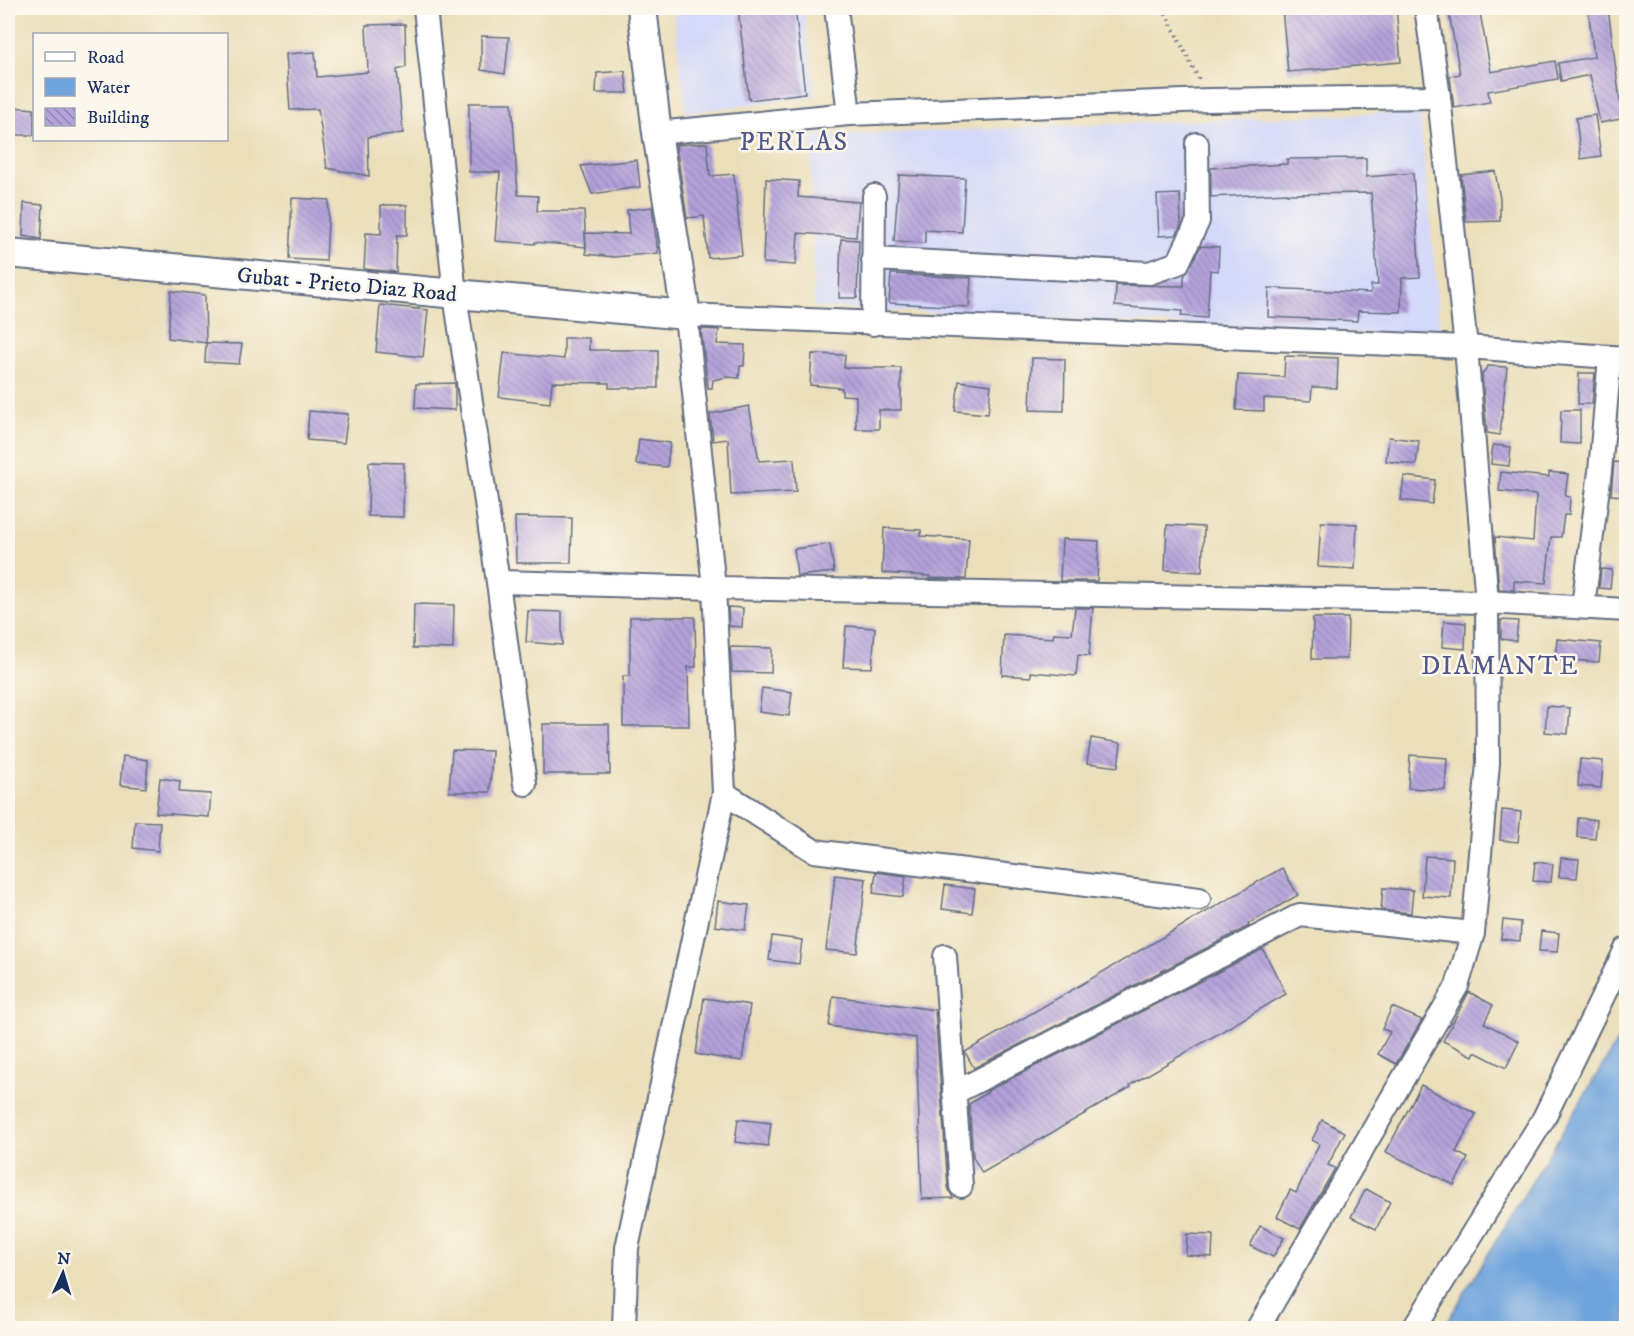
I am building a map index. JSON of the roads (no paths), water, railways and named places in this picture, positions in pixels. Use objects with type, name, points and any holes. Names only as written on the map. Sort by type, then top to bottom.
[{"type":"main road","points":[[642,8],[657,133],[686,315]]},
{"type":"main road","name":"Gubat - Prieto Diaz Road","points":[[8,253],[686,315]]},
{"type":"street","points":[[425,8],[455,295],[498,582],[525,784]]},
{"type":"street","points":[[836,8],[849,114]]},
{"type":"street","points":[[1258,1329],[1457,986],[1473,933],[1488,763],[1487,602],[1466,347],[1439,97],[1426,8]]},
{"type":"street","points":[[657,133],[849,114],[1209,100],[1439,97]]},
{"type":"street","points":[[873,259],[1149,273],[1178,263],[1198,221],[1197,144]]},
{"type":"street","points":[[873,324],[874,196]]},
{"type":"street","points":[[624,1329],[627,1248],[724,793],[714,588],[686,315],[1466,347],[1618,357],[1600,471],[1583,607]]},
{"type":"street","points":[[498,582],[1487,602],[1626,610]]},
{"type":"street","points":[[724,793],[814,851],[1198,899]]},
{"type":"street","points":[[954,1093],[1299,915],[1473,933]]},
{"type":"street","points":[[1414,1329],[1544,1119],[1626,949]]},
{"type":"street","points":[[945,956],[961,1186]]},
{"type":"water","points":[[1626,1027],[1626,1328],[1443,1328],[1453,1312]]},
{"type":"district","name":"PERLAS","points":[[794,142]]},
{"type":"district","name":"DIAMANTE","points":[[1500,666]]}]
